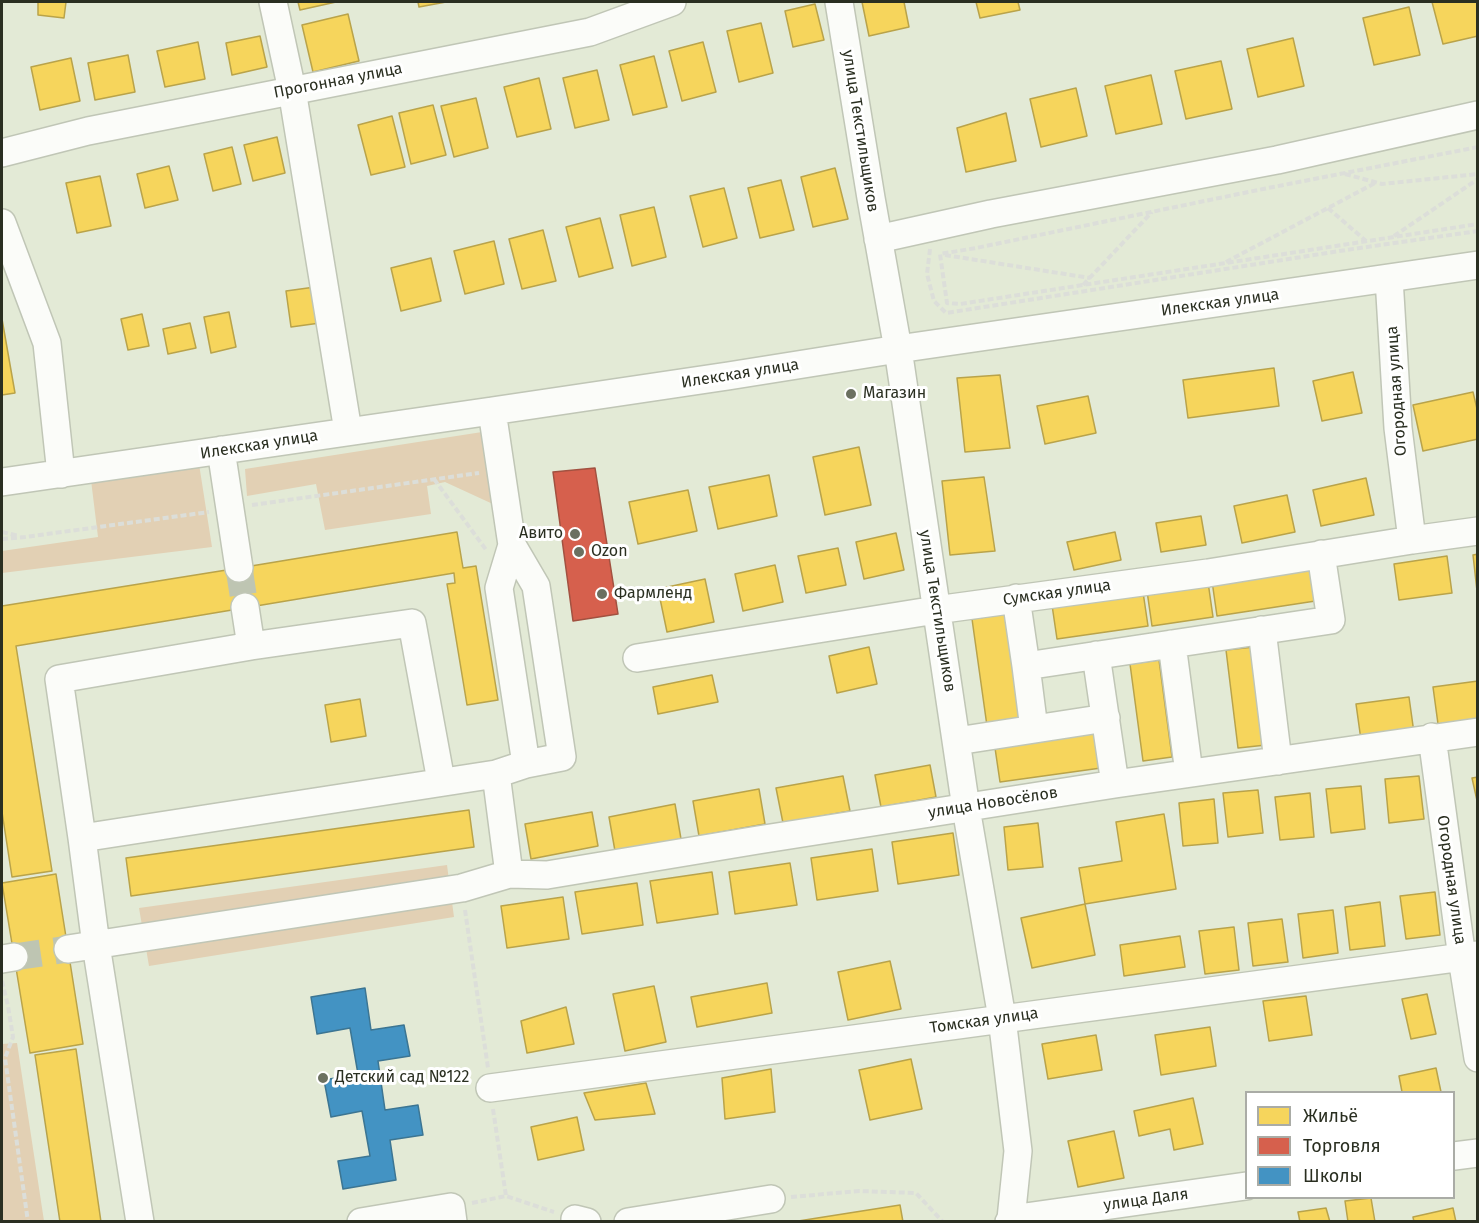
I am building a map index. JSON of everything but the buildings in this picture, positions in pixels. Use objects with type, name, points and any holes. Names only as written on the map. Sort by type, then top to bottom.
[{"type":"street","points":[[273,2],[292,90],[348,431]]},
{"type":"street","name":"Прогонная улица","points":[[2,153],[88,131],[590,33],[672,2]]},
{"type":"street","name":"улица Текстильщиков","points":[[839,2],[898,349],[966,808],[1002,1018],[1018,1151],[1010,1220]]},
{"type":"street","points":[[878,239],[991,214],[1276,160],[1478,115]]},
{"type":"street","points":[[2,223],[47,343],[61,474]]},
{"type":"street","name":"Илекская улица","points":[[2,482],[1478,265]]},
{"type":"street","name":"Огородная улица","points":[[1389,278],[1398,428],[1412,540]]},
{"type":"street","points":[[82,837],[496,774],[526,764],[562,757],[536,586],[513,545],[492,411]]},
{"type":"street","points":[[221,450],[239,568]]},
{"type":"street","name":"Сумская улица","points":[[637,658],[936,610],[1208,573],[1478,531]]},
{"type":"street","points":[[513,545],[499,588],[526,764]]},
{"type":"street","points":[[1026,666],[1331,620],[1321,554]]},
{"type":"street","points":[[1016,598],[1034,729]]},
{"type":"street","points":[[245,607],[251,646]]},
{"type":"street","points":[[140,1221],[96,945],[59,679],[251,646],[412,623],[441,781]]},
{"type":"street","points":[[1262,630],[1278,761]]},
{"type":"street","points":[[1172,644],[1189,773]]},
{"type":"street","points":[[1096,655],[1115,784]]},
{"type":"street","points":[[957,741],[1106,718]]},
{"type":"street","name":"улица Новосёлов","points":[[68,949],[462,888],[509,874],[547,875],[1115,784],[1478,732]]},
{"type":"street","name":"Огородная улица","points":[[1432,737],[1470,956],[1478,1058]]},
{"type":"street","points":[[496,774],[509,874]]},
{"type":"street","name":"Томская улица","points":[[490,1088],[1470,956]]},
{"type":"street","points":[[1455,1156],[1478,1153]]},
{"type":"street","name":"улица Даля","points":[[1010,1220],[1245,1186]]},
{"type":"street","points":[[628,1221],[771,1199]]},
{"type":"street","points":[[361,1221],[452,1214]]},
{"type":"path","points":[[940,254],[1478,147]]},
{"type":"path","points":[[1344,173],[1382,184],[1478,174]]},
{"type":"path","points":[[1392,237],[1478,179]]},
{"type":"path","points":[[1224,264],[1377,182]]},
{"type":"path","points":[[1328,208],[1366,242]]},
{"type":"path","points":[[1083,285],[1152,212]]},
{"type":"path","points":[[940,254],[946,303],[960,304],[1478,224]]},
{"type":"path","points":[[940,245],[930,249],[927,274],[934,301],[946,313],[1478,231]]},
{"type":"path","points":[[940,254],[1090,278]]},
{"type":"path","points":[[2,539],[501,470]]},
{"type":"path","points":[[434,479],[503,575]]},
{"type":"path","points":[[2,532],[25,537]]},
{"type":"path","points":[[462,888],[506,1196]]},
{"type":"path","points":[[2,981],[9,1006],[13,1037],[5,1058],[28,1221]]},
{"type":"path","points":[[771,1199],[860,1191],[916,1193],[943,1221]]},
{"type":"path","points":[[452,1214],[506,1196],[581,1220]]},
{"type":"shaded area","points":[[482,432],[495,505],[445,482],[427,486],[431,514],[325,530],[316,484],[247,496],[245,469]]},
{"type":"shaded area","points":[[199,464],[212,547],[2,573],[2,551],[98,537],[91,480]]},
{"type":"shaded area","points":[[447,865],[454,917],[149,966],[139,908]]},
{"type":"shaded area","points":[[17,1043],[44,1221],[2,1221],[2,1044]]},
{"type":"tunnel","points":[[239,568],[245,607]]},
{"type":"tunnel","points":[[14,957],[68,949]]},
{"type":"place","name":"Магазин","points":[[851,394]]},
{"type":"place","name":"Авито","points":[[575,534]]},
{"type":"place","name":"Ozon","points":[[579,552]]},
{"type":"place","name":"Фармленд","points":[[602,594]]},
{"type":"place","name":"Детский сад №122","points":[[323,1078]]}]
